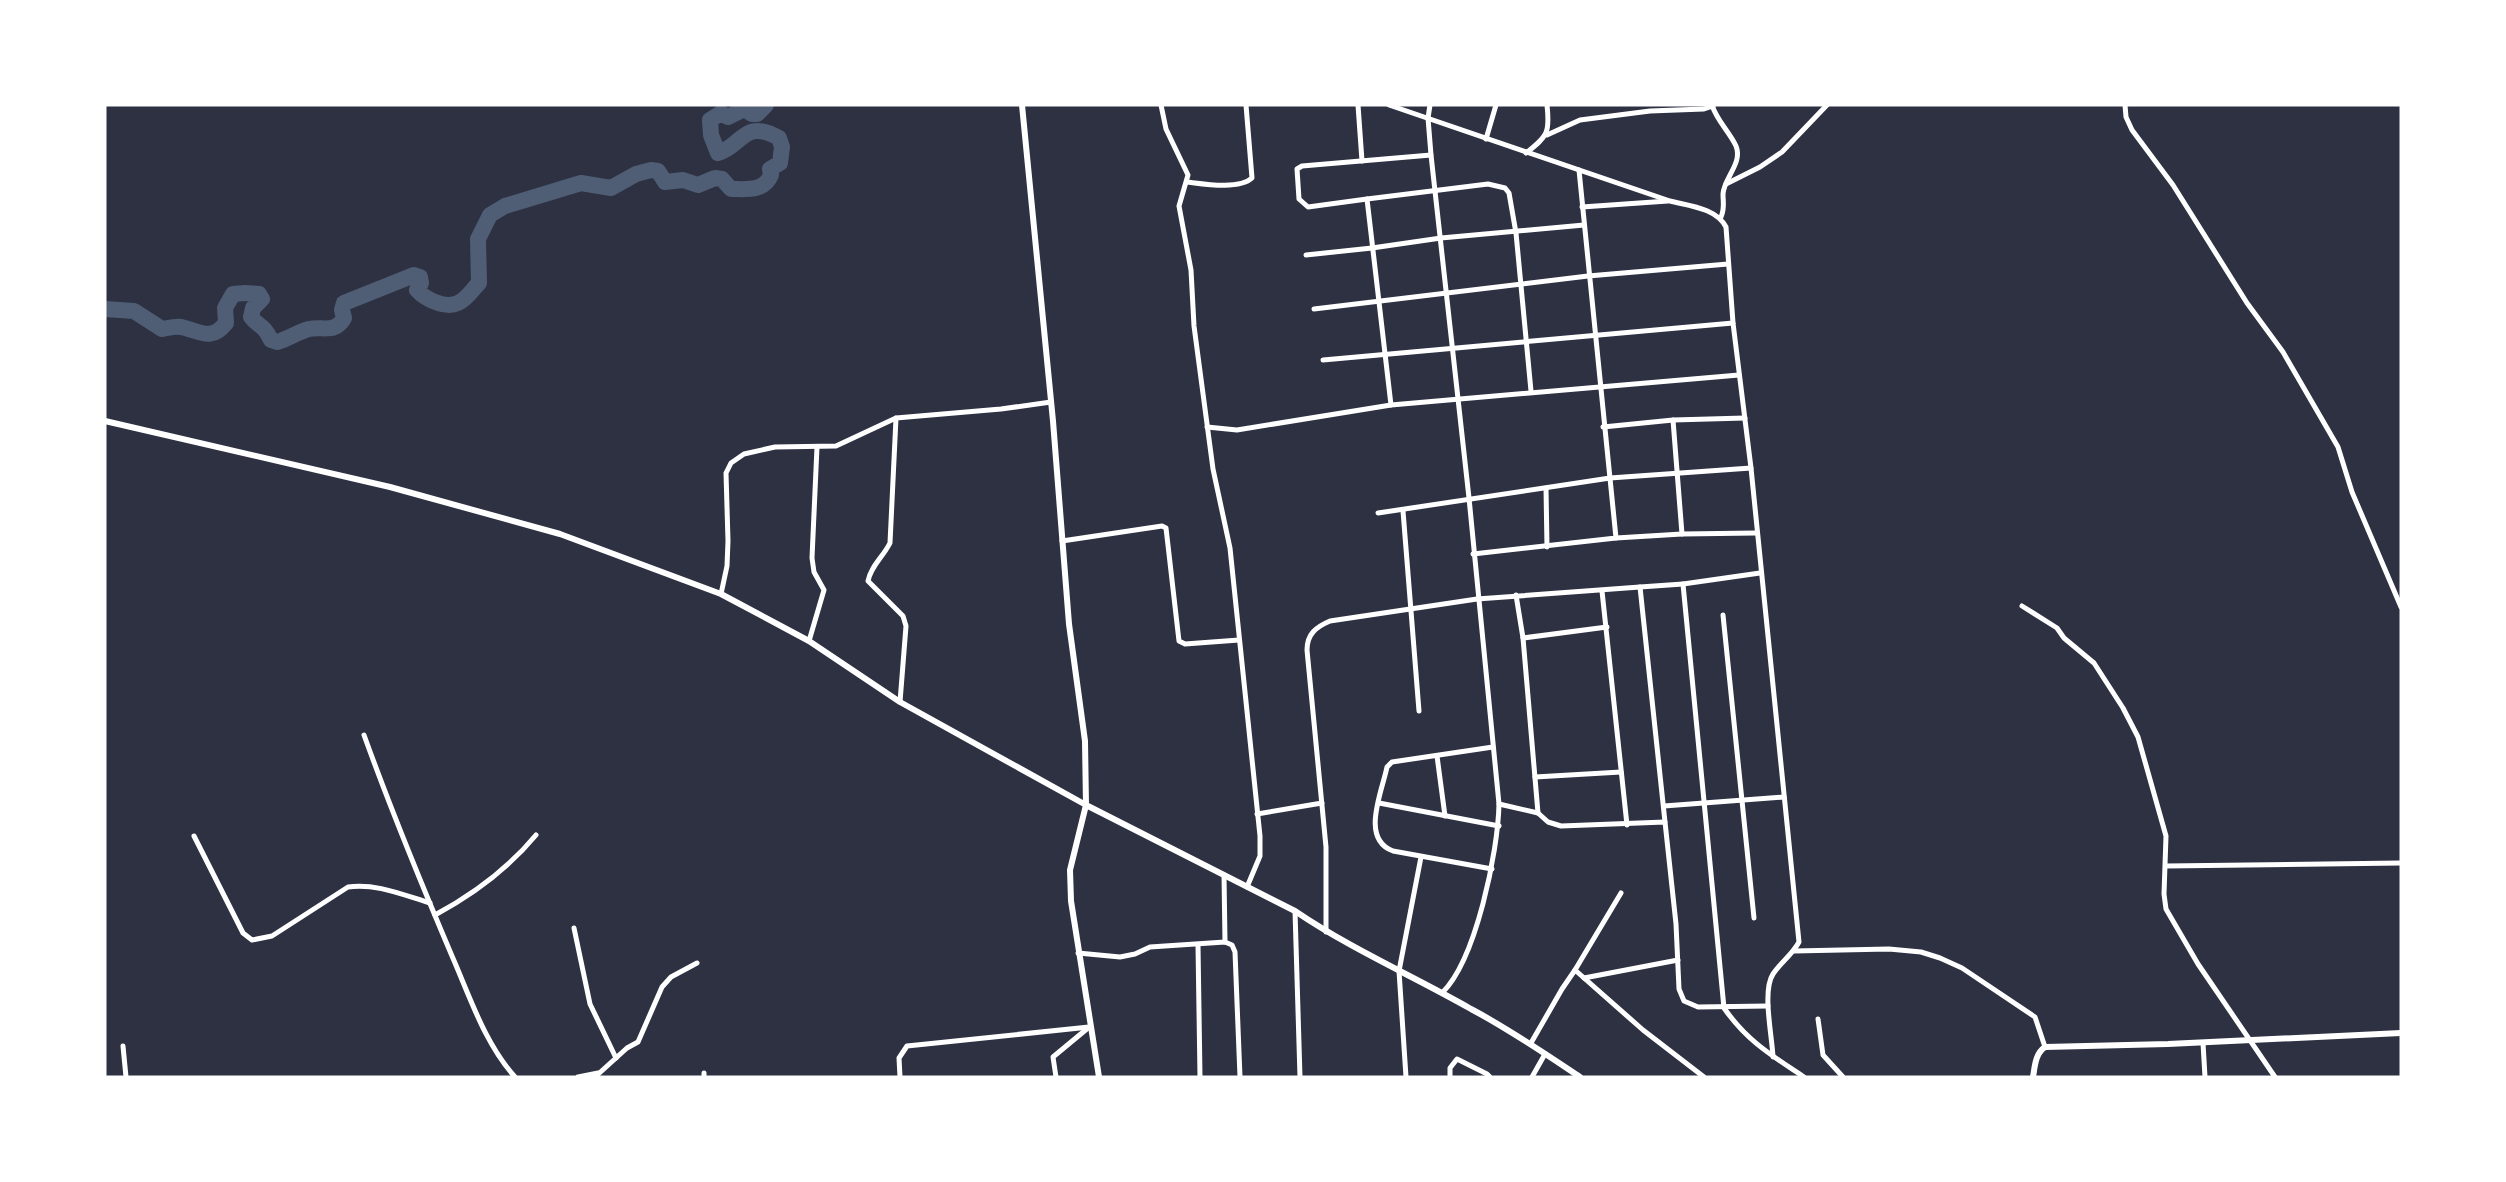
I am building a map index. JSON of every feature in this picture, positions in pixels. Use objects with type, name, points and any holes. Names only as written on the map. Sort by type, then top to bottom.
[{"type":"street","points":[[1022,105],[1051,402],[1069,624],[1085,741],[1086,805],[1070,870],[1071,901],[1089,1027],[1099,1077]]},
{"type":"street","points":[[1161,105],[1166,129],[1188,175],[1180,196],[1179,206],[1191,270],[1194,326],[1213,469],[1230,548],[1260,856],[1247,887]]},
{"type":"street","points":[[1187,182],[1229,184],[1249,181],[1252,178],[1246,105]]},
{"type":"street","points":[[1358,105],[1362,161]]},
{"type":"street","points":[[1389,105],[1670,201],[1709,211],[1721,217],[1726,227],[1733,323],[1751,468],[1799,942],[1773,974],[1768,986],[1773,1057]]},
{"type":"street","points":[[1430,105],[1428,118],[1431,155],[1469,498],[1477,599],[1499,804],[1499,826],[1492,868],[1462,966],[1453,982],[1442,993]]},
{"type":"street","points":[[1486,139],[1496,105]]},
{"type":"street","points":[[1547,105],[1550,125],[1547,135]]},
{"type":"street","points":[[1726,184],[1760,167],[1782,152],[1827,105]]},
{"type":"street","points":[[2125,105],[2126,117],[2132,130],[2173,185],[2247,303],[2283,352],[2338,447],[2352,492],[2401,607]]},
{"type":"street","points":[[1526,153],[1547,135],[1580,120],[1650,111],[1704,109],[1712,106],[1737,149],[1736,165],[1723,194],[1724,210],[1721,217]]},
{"type":"street","points":[[1431,155],[1299,168],[1297,174],[1299,199],[1308,207],[1488,184],[1505,188],[1509,193],[1516,233],[1531,391]]},
{"type":"street","points":[[1579,170],[1588,276],[1597,334],[1603,427],[1616,538]]},
{"type":"street","points":[[1367,199],[1391,405]]},
{"type":"street","points":[[1582,207],[1670,201]]},
{"type":"street","points":[[1306,255],[1372,249],[1441,238],[1516,233],[1584,225]]},
{"type":"street","points":[[1314,309],[1447,295],[1588,276],[1728,264]]},
{"type":"street","points":[[1323,360],[1733,323]]},
{"type":"street","points":[[1207,427],[1237,430],[1391,405],[1600,385],[1739,375]]},
{"type":"street","points":[[721,594],[727,566],[728,541],[725,484],[731,463],[744,454],[775,447],[836,446],[896,418],[1001,409],[1051,402]]},
{"type":"street","points":[[896,418],[890,543],[885,554],[870,571],[868,581],[903,616],[906,626],[900,702]]},
{"type":"street","points":[[1603,427],[1673,420],[1745,418]]},
{"type":"street","points":[[1673,420],[1682,534]]},
{"type":"street","points":[[105,421],[390,487],[560,534],[721,594],[809,641],[900,702],[1086,805],[1295,911],[1326,932],[1531,1043],[1580,1077]]},
{"type":"street","points":[[809,641],[824,590],[814,572],[812,558],[817,447]]},
{"type":"street","points":[[1378,513],[1610,478],[1751,468]]},
{"type":"street","points":[[1546,488],[1547,547]]},
{"type":"street","points":[[1403,511],[1419,711]]},
{"type":"street","points":[[1062,541],[1162,526],[1166,528],[1179,641],[1185,644],[1239,639]]},
{"type":"street","points":[[1473,554],[1616,538],[1756,533]]},
{"type":"street","points":[[1326,932],[1326,847],[1307,642],[1317,626],[1330,621],[1411,607],[1477,599],[1683,584],[1760,573]]},
{"type":"street","points":[[1683,584],[1724,1008],[1739,1029],[1773,1057],[1804,1077]]},
{"type":"street","points":[[1640,587],[1664,806],[1679,989],[1684,1001],[1698,1007],[1768,1006]]},
{"type":"street","points":[[1602,591],[1627,825]]},
{"type":"street","points":[[1516,595],[1523,638],[1538,813]]},
{"type":"street","points":[[2022,606],[2057,628],[2064,638],[2094,663],[2123,708],[2138,737],[2166,836],[2164,894],[2166,909],[2198,964],[2275,1077]]},
{"type":"street","points":[[1723,615],[1754,918]]},
{"type":"street","points":[[1523,638],[1607,627]]},
{"type":"street","points":[[364,735],[430,903],[477,1013],[502,1063],[515,1077]]},
{"type":"street","points":[[1492,868],[1421,857],[1383,848],[1377,840],[1375,827],[1389,764],[1400,759],[1493,747]]},
{"type":"street","points":[[1437,756],[1445,816]]},
{"type":"street","points":[[1535,777],[1621,772]]},
{"type":"street","points":[[1664,806],[1784,797]]},
{"type":"street","points":[[1257,814],[1322,802]]},
{"type":"street","points":[[1379,803],[1499,826]]},
{"type":"street","points":[[1499,804],[1538,813],[1548,822],[1562,826],[1665,822]]},
{"type":"street","points":[[435,915],[483,886],[515,859],[536,835]]},
{"type":"street","points":[[194,836],[243,933],[252,940],[272,936],[348,888],[361,885],[430,903]]},
{"type":"street","points":[[1406,1077],[1399,971],[1421,857]]},
{"type":"street","points":[[2166,866],[2401,863]]},
{"type":"street","points":[[1224,875],[1225,942]]},
{"type":"street","points":[[1531,1043],[1621,893]]},
{"type":"street","points":[[1295,911],[1300,1077]]},
{"type":"street","points":[[574,928],[590,1004],[616,1058]]},
{"type":"street","points":[[1078,953],[1120,957],[1135,954],[1150,947],[1225,942],[1234,948],[1240,1077]]},
{"type":"street","points":[[1198,945],[1200,1077]]},
{"type":"street","points":[[1794,951],[1889,949],[1921,952],[1940,958],[1962,968],[2035,1017],[2045,1047]]},
{"type":"street","points":[[1584,978],[1678,960]]},
{"type":"street","points":[[578,1077],[598,1075],[638,1042],[662,987],[671,977],[698,963]]},
{"type":"street","points":[[1575,970],[1643,1030],[1704,1077]]},
{"type":"street","points":[[1818,1019],[1823,1055],[1843,1077]]},
{"type":"street","points":[[900,1077],[898,1058],[908,1046],[1089,1027]]},
{"type":"street","points":[[1056,1077],[1053,1057],[1089,1027]]},
{"type":"street","points":[[2033,1077],[2036,1059],[2045,1047],[2203,1043],[2401,1033]]},
{"type":"street","points":[[2203,1043],[2205,1077]]},
{"type":"street","points":[[123,1046],[126,1077]]},
{"type":"street","points":[[1532,1077],[1545,1054]]},
{"type":"street","points":[[1450,1077],[1450,1068],[1457,1059],[1490,1077]]},
{"type":"waterway","points":[[105,309],[134,311],[162,329],[179,327],[210,334],[221,329],[226,323],[225,308],[233,294],[259,294],[262,299],[253,308],[251,317],[271,340],[277,342],[309,329],[333,328],[344,318],[342,310],[344,303],[414,275],[420,277],[421,283],[417,290],[425,297],[441,304],[453,305],[467,297],[479,283],[478,239],[490,215],[505,206],[581,183],[611,188],[636,174],[651,170],[658,171],[665,182],[683,180],[698,185],[715,178],[722,179],[731,189],[748,189],[764,184],[771,175],[770,169],[780,163],[782,147],[779,138],[758,131],[750,132],[726,150],[718,153],[711,135],[710,120],[721,113],[728,117],[744,109],[757,114],[766,105]]}]
